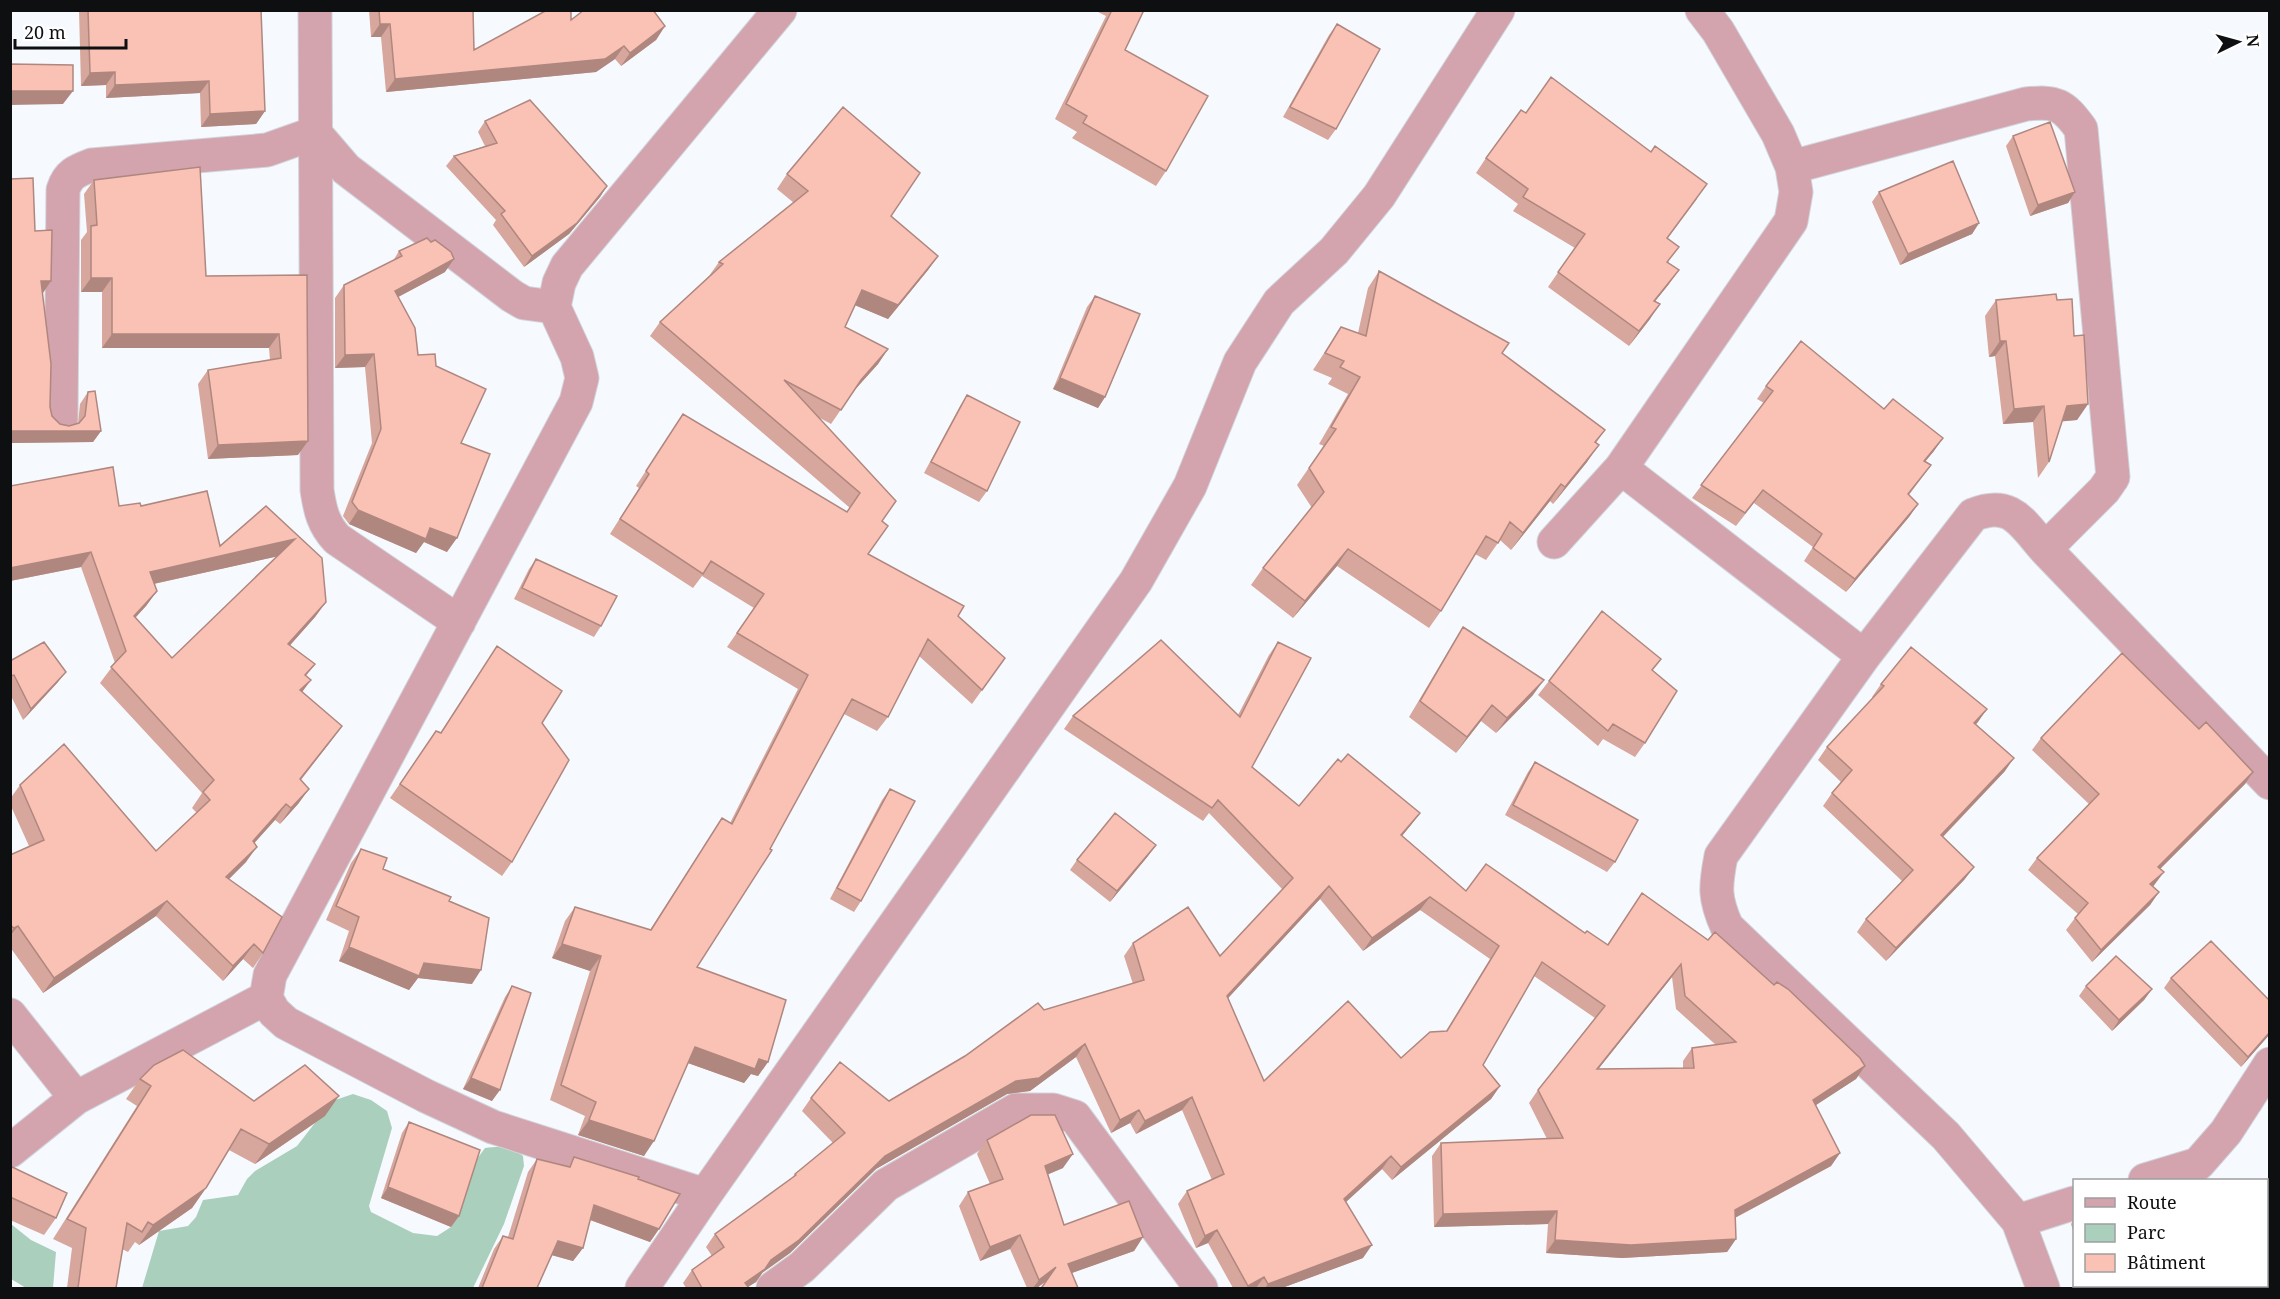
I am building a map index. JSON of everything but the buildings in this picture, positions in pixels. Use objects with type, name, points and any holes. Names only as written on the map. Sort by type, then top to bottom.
[{"type":"street","points":[[315,10],[317,490],[320,512],[327,529],[337,539],[459,622]]},
{"type":"street","points":[[705,1195],[484,1122],[426,1096],[286,1023],[274,1012],[266,999],[270,975],[576,402],[582,378],[577,357],[554,307],[559,284],[567,266],[780,10]]},
{"type":"street","points":[[642,1288],[1136,581],[1190,486],[1240,362],[1280,302],[1334,250],[1379,196],[1498,10]]},
{"type":"street","points":[[1554,542],[1621,468],[1791,221],[1796,192],[1792,167],[1778,134],[1718,31],[1702,10]]},
{"type":"street","points":[[1792,167],[2026,104],[2050,102],[2070,113],[2081,129],[2113,477],[2104,490],[2044,549]]},
{"type":"street","points":[[315,133],[346,169],[512,296],[524,303],[554,307]]},
{"type":"street","points":[[61,419],[63,190],[67,178],[76,171],[92,165],[267,150],[315,133]]},
{"type":"street","points":[[1621,468],[1863,656]]},
{"type":"street","points":[[2043,1288],[2018,1221],[1946,1136],[1727,927],[1717,904],[1717,878],[1721,856],[1863,656],[1973,515],[1987,509],[2003,510],[2016,516],[2044,549],[2270,783]]},
{"type":"street","points":[[10,1151],[76,1098],[266,999]]},
{"type":"street","points":[[10,1015],[76,1098]]},
{"type":"street","points":[[2148,1179],[2198,1164],[2226,1132],[2270,1065]]},
{"type":"street","points":[[773,1288],[802,1267],[886,1185],[1016,1110],[1053,1110],[1075,1117],[1201,1288]]},
{"type":"street","points":[[2018,1221],[2073,1203]]},
{"type":"green space","points":[[353,1094],[371,1100],[387,1111],[392,1128],[369,1206],[371,1212],[413,1233],[437,1236],[451,1227],[474,1163],[485,1148],[505,1148],[514,1150],[523,1156],[524,1166],[504,1224],[473,1288],[142,1288],[159,1231],[188,1226],[196,1217],[203,1200],[238,1195],[247,1179],[255,1171],[297,1146],[332,1101]]},
{"type":"green space","points":[[11,1224],[31,1240],[56,1252],[53,1288],[26,1288],[11,1279]]}]
